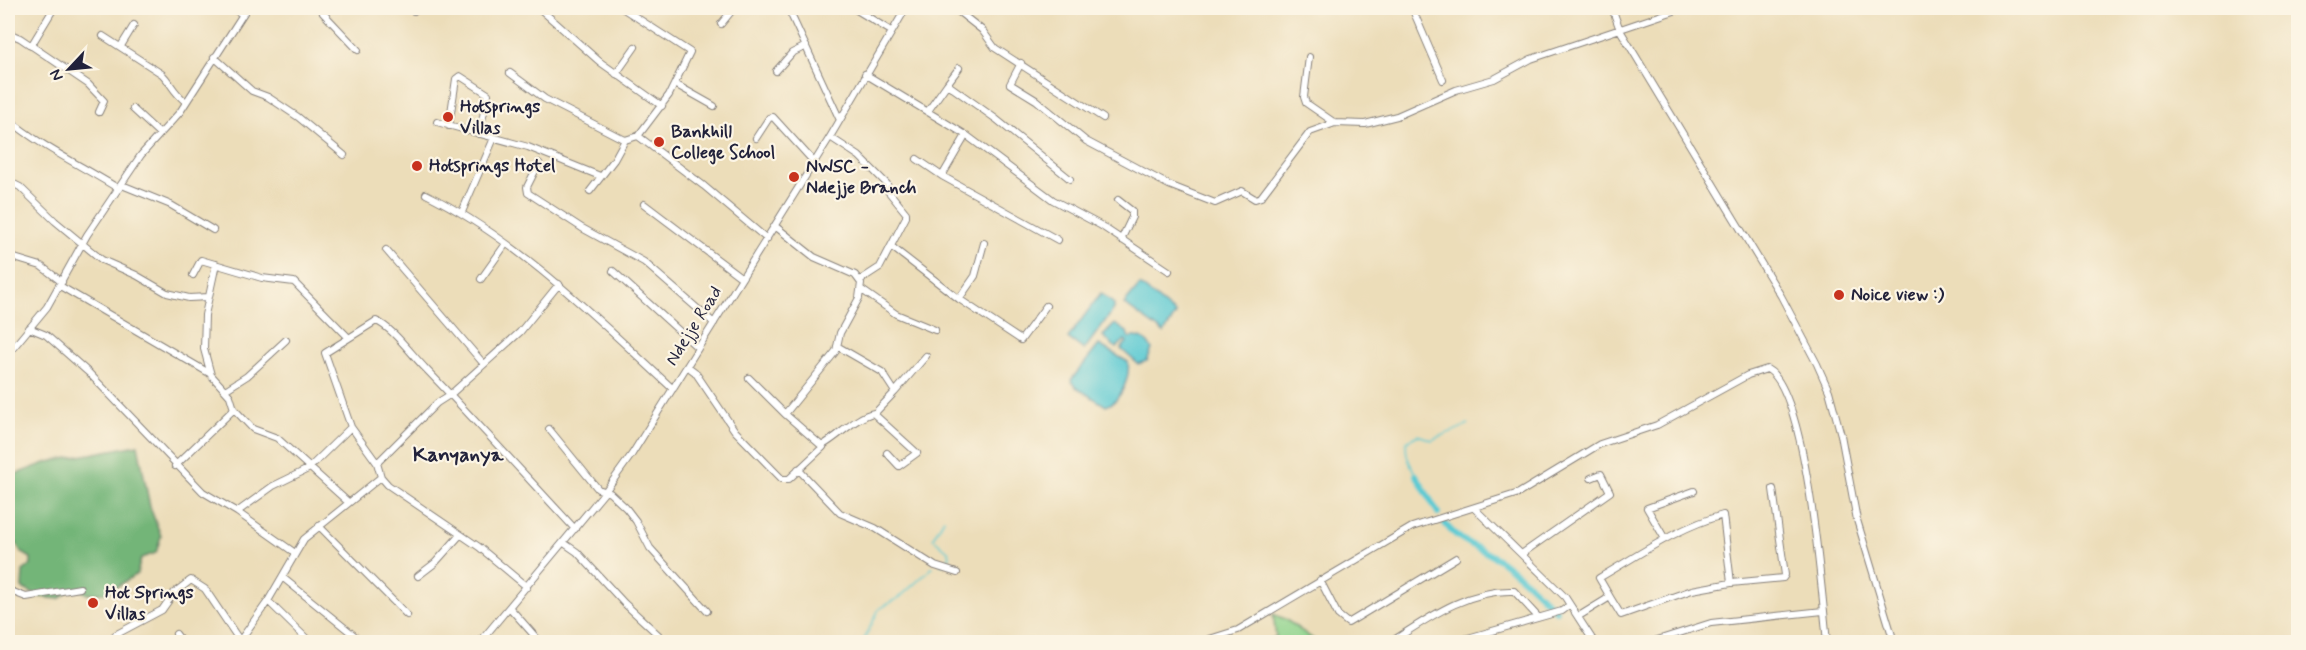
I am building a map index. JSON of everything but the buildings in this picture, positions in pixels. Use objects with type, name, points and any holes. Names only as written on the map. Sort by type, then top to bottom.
[{"type":"street","points":[[31,46],[54,8]]},
{"type":"street","points":[[232,8],[242,14]]},
{"type":"street","points":[[8,354],[61,284],[82,244],[141,155],[186,102],[247,8]]},
{"type":"street","points":[[328,8],[323,13],[327,19],[358,50]]},
{"type":"street","points":[[407,8],[414,11],[417,8]]},
{"type":"street","points":[[539,8],[616,74],[662,106]]},
{"type":"street","points":[[590,191],[614,160],[625,140],[638,136],[662,106],[675,84],[689,49],[622,8]]},
{"type":"street","points":[[721,24],[734,8]]},
{"type":"street","points":[[788,8],[839,118]]},
{"type":"street","name":"Ndejje Road","points":[[480,642],[604,493],[673,389],[767,239],[906,8]]},
{"type":"street","points":[[955,8],[982,30],[995,48],[1103,118]]},
{"type":"street","points":[[1412,8],[1443,81]]},
{"type":"street","points":[[1612,8],[1620,30],[1781,296],[1817,364],[1829,391],[1857,520],[1894,642]]},
{"type":"street","points":[[1021,63],[1010,84],[1036,100],[1080,136],[1128,165],[1212,202],[1242,190],[1255,199],[1261,197],[1310,132],[1335,123],[1365,124],[1397,116],[1456,90],[1494,79],[1531,59],[1683,8]]},
{"type":"street","points":[[855,9],[891,32]]},
{"type":"street","points":[[121,46],[134,25]]},
{"type":"street","points":[[8,33],[31,46],[100,94],[104,101],[99,112]]},
{"type":"street","points":[[103,36],[162,74],[172,91],[186,102]]},
{"type":"street","points":[[776,71],[792,53],[806,46]]},
{"type":"street","points":[[616,74],[635,47]]},
{"type":"street","points":[[214,57],[252,91],[268,97],[298,117],[344,155]]},
{"type":"street","points":[[1309,57],[1304,97],[1306,103],[1335,123]]},
{"type":"street","points":[[928,111],[958,68]]},
{"type":"street","points":[[510,73],[545,99],[625,140]]},
{"type":"street","points":[[865,74],[966,135],[1053,200],[1100,225],[1168,271]]},
{"type":"street","points":[[449,126],[456,79],[460,76],[488,94],[479,134]]},
{"type":"street","points":[[675,84],[714,106]]},
{"type":"street","points":[[947,84],[1071,179]]},
{"type":"street","points":[[133,109],[160,134]]},
{"type":"street","points":[[756,138],[769,118],[773,117],[814,162]]},
{"type":"street","points":[[8,118],[32,139],[121,187],[171,206],[213,230]]},
{"type":"street","points":[[437,122],[528,147],[600,176]]},
{"type":"street","points":[[942,176],[966,135]]},
{"type":"street","points":[[638,136],[704,186],[767,239]]},
{"type":"street","points":[[830,137],[859,156],[887,184],[888,191],[906,213],[892,247],[880,267],[860,280]]},
{"type":"street","points":[[462,212],[494,138]]},
{"type":"street","points":[[917,159],[942,176],[1058,240]]},
{"type":"street","points":[[539,163],[527,187],[528,193],[582,228],[644,262],[714,323]]},
{"type":"street","points":[[8,181],[20,187],[55,221],[102,260],[136,274],[167,293],[208,297]]},
{"type":"street","points":[[426,194],[462,212],[559,284],[673,389]]},
{"type":"street","points":[[1118,200],[1132,211],[1132,217],[1121,240]]},
{"type":"street","points":[[644,204],[742,278]]},
{"type":"street","points":[[775,226],[814,257],[852,273],[860,280],[862,290],[840,333],[837,346],[785,414]]},
{"type":"street","points":[[959,299],[975,276],[984,243]]},
{"type":"street","points":[[481,279],[505,245]]},
{"type":"street","points":[[892,247],[959,299],[1021,340],[1046,306]]},
{"type":"street","points":[[386,250],[483,363]]},
{"type":"street","points":[[8,256],[41,266],[61,284],[211,375],[225,390],[234,409],[258,432],[267,432],[277,438],[308,469],[348,502]]},
{"type":"street","points":[[193,275],[199,260],[262,278],[294,282],[348,337]]},
{"type":"street","points":[[211,375],[204,349],[208,297],[216,264]]},
{"type":"street","points":[[613,271],[698,348]]},
{"type":"street","points":[[377,463],[437,403],[451,394],[520,332],[559,284]]},
{"type":"street","points":[[862,290],[896,314],[935,330]]},
{"type":"street","points":[[527,587],[479,547],[412,503],[381,477],[377,463],[351,427],[325,353],[374,321],[381,322],[451,394],[490,440],[575,529]]},
{"type":"street","points":[[29,327],[46,335],[88,374],[153,438],[174,466],[203,492],[237,512],[295,553]]},
{"type":"street","points":[[225,390],[247,376],[286,340]]},
{"type":"street","points":[[837,346],[882,372],[894,392]]},
{"type":"street","points":[[687,366],[695,372],[735,431],[769,468],[784,480],[823,445],[844,433],[861,417],[874,413],[926,356]]},
{"type":"street","points":[[1200,642],[1238,630],[1412,526],[1519,494],[1600,444],[1657,425],[1748,375],[1767,369],[1775,376],[1795,423],[1815,526],[1827,642]]},
{"type":"street","points":[[749,378],[785,414],[823,445]]},
{"type":"street","points":[[174,466],[234,409]]},
{"type":"street","points":[[874,413],[916,453],[898,466],[887,453]]},
{"type":"street","points":[[237,512],[273,486],[308,469],[351,427]]},
{"type":"street","points":[[549,429],[571,459],[604,493],[610,493],[626,508],[636,521],[650,548],[707,610]]},
{"type":"street","points":[[798,469],[840,513],[875,528],[935,566],[957,573]]},
{"type":"street","points":[[1523,553],[1610,492],[1601,474],[1591,478]]},
{"type":"street","points":[[118,642],[115,634],[162,610],[174,593],[191,580],[205,589],[239,642],[268,601],[304,539],[381,477]]},
{"type":"street","points":[[1731,583],[1723,515],[1702,521],[1665,539],[1599,578],[1622,615],[1680,594],[1731,583],[1784,578],[1773,489]]},
{"type":"street","points":[[1665,539],[1647,508],[1694,491]]},
{"type":"street","points":[[1476,508],[1523,553],[1570,605],[1594,642]]},
{"type":"street","points":[[319,526],[407,615]]},
{"type":"street","points":[[418,576],[440,558],[460,535]]},
{"type":"street","points":[[564,543],[577,552],[624,603],[666,642]]},
{"type":"street","points":[[1320,580],[1338,615],[1348,623],[1456,558]]},
{"type":"street","points":[[282,577],[355,636]]},
{"type":"street","points":[[8,590],[26,597],[80,588]]},
{"type":"street","points":[[1391,642],[1458,602],[1499,591],[1514,591],[1538,617]]},
{"type":"street","points":[[1579,616],[1610,597]]},
{"type":"street","points":[[268,601],[310,642]]},
{"type":"street","points":[[1454,642],[1562,611],[1570,605]]},
{"type":"street","points":[[510,608],[540,642]]},
{"type":"street","points":[[1651,642],[1711,623],[1822,611]]},
{"type":"street","points":[[176,634],[182,642]]},
{"type":"green space","points":[[138,445],[150,507],[161,536],[156,553],[141,558],[137,574],[107,593],[87,594],[81,590],[69,591],[59,599],[40,597],[22,588],[23,571],[31,565],[31,558],[21,552],[16,543],[8,546],[8,477],[48,462]]},
{"type":"green space","points":[[1273,614],[1285,619],[1317,642],[1264,642],[1276,637]]},
{"type":"water","points":[[1140,285],[1176,314],[1164,333],[1124,304]]},
{"type":"water","points":[[1101,293],[1114,304],[1114,309],[1084,350],[1068,338]]},
{"type":"water","points":[[1115,324],[1127,332],[1129,338],[1139,338],[1148,343],[1152,349],[1147,361],[1138,364],[1121,349],[1127,342],[1125,340],[1116,348],[1103,336]]},
{"type":"water","points":[[1099,345],[1128,362],[1128,374],[1121,393],[1106,406],[1077,388],[1071,380]]},
{"type":"waterway","points":[[1416,475],[1407,455],[1407,441],[1418,435],[1432,440],[1468,424]]},
{"type":"waterway","points":[[1416,475],[1438,513]]},
{"type":"waterway","points":[[941,565],[950,557],[949,552],[933,538],[944,519]]},
{"type":"waterway","points":[[1444,522],[1463,540],[1501,561],[1556,611]]},
{"type":"waterway","points":[[863,642],[879,609],[900,597],[933,567]]},
{"type":"place","name":"Hotsprings Villas","points":[[448,117]]},
{"type":"place","name":"Bankhill College School","points":[[659,142]]},
{"type":"place","name":"Hotsprings Hotel","points":[[417,166]]},
{"type":"place","name":"NWSC - Ndejje Branch","points":[[794,177]]},
{"type":"place","name":"Noice view :)","points":[[1839,295]]},
{"type":"place","name":"Hot Springs Villas","points":[[93,603]]},
{"type":"district","name":"Kanyanya","points":[[458,455]]}]
